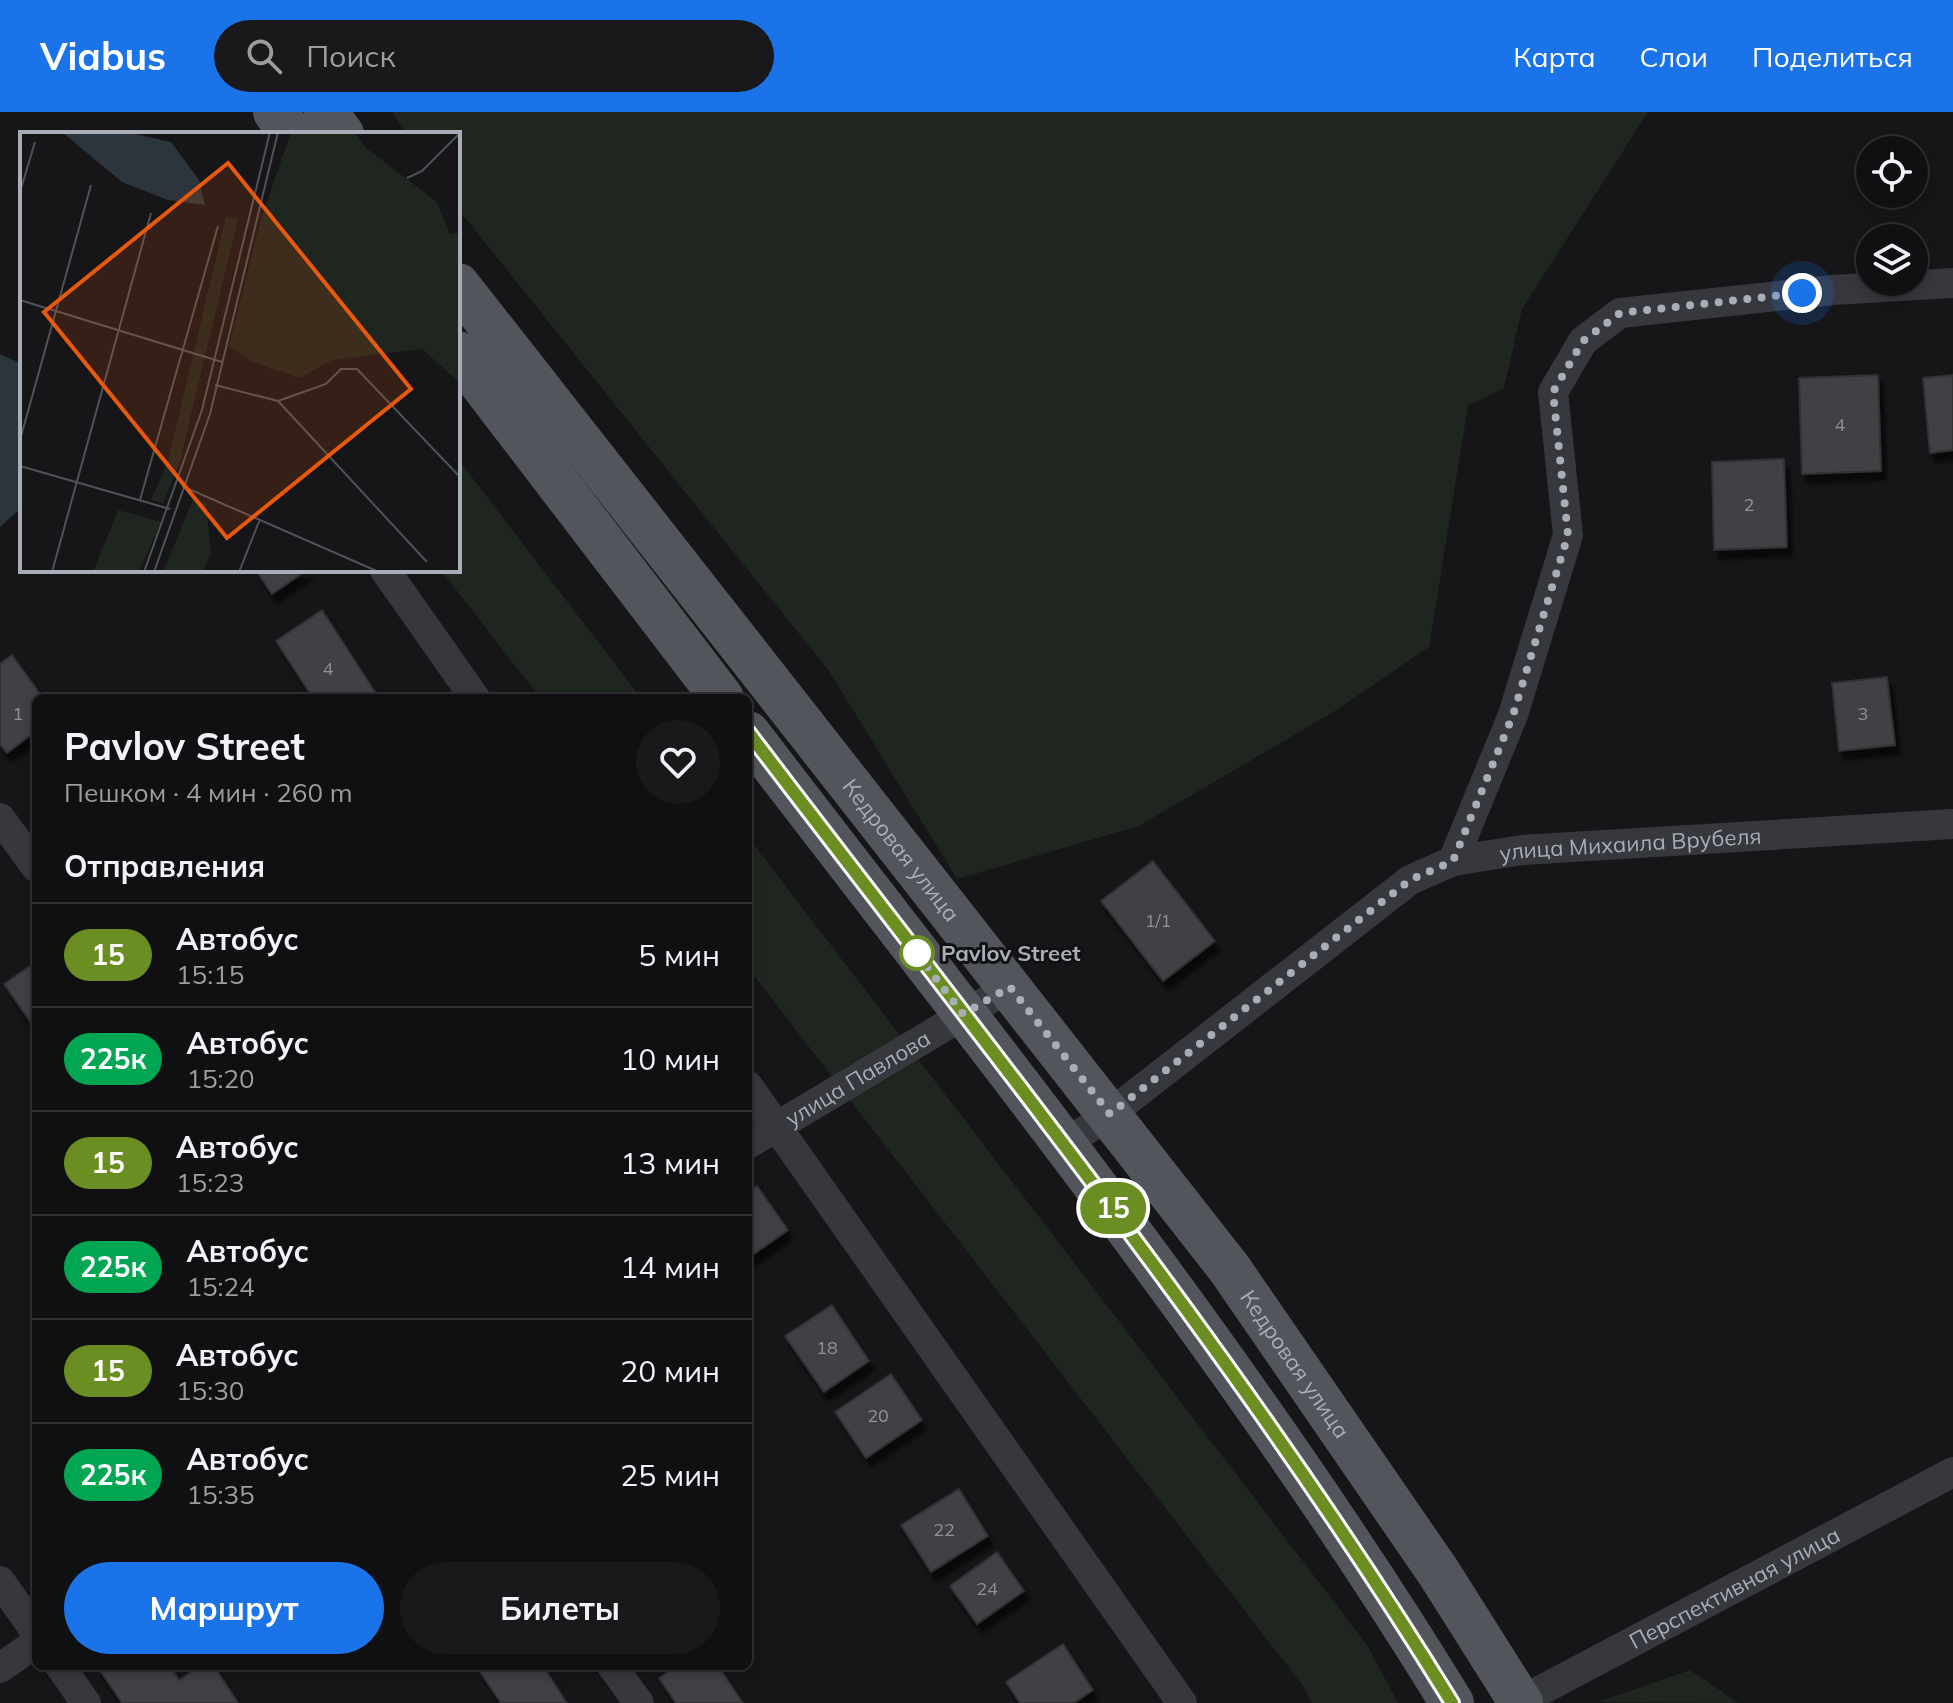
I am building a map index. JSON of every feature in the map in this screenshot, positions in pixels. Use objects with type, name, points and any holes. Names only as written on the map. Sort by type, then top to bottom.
[{"type":"main road","points":[[275,112],[290,132]]},
{"type":"main road","points":[[326,112],[341,132]]},
{"type":"main road","name":"Кедровая улица","points":[[460,288],[1229,1268],[1439,1573],[1519,1702]]},
{"type":"main road","points":[[460,356],[719,694]]},
{"type":"main road","points":[[752,738],[1178,1295],[1403,1622],[1452,1703]]},
{"type":"street","points":[[1453,861],[1513,715],[1568,535],[1553,392],[1583,341],[1620,313],[1833,290],[1953,283]]},
{"type":"street","points":[[386,572],[472,694]]},
{"type":"street","points":[[0,818],[32,862]]},
{"type":"street","name":"улица Михаила Врубеля","points":[[1065,1144],[1110,1114],[1410,880],[1453,861],[1522,850],[1953,824]]},
{"type":"street","name":"улица Павлова","points":[[752,1141],[1010,987]]},
{"type":"street","points":[[752,1092],[1182,1703]]},
{"type":"street","name":"Перспективная улица","points":[[1519,1702],[1953,1472]]},
{"type":"street","points":[[0,1581],[32,1626]]},
{"type":"street","points":[[0,1668],[32,1646]]},
{"type":"street","points":[[63,1670],[86,1703]]},
{"type":"street","points":[[615,1670],[639,1703]]},
{"type":"shaded area","points":[[392,112],[1648,112],[1522,309],[1504,388],[1468,406],[1429,647],[1335,711],[1139,826],[957,879],[829,671],[460,211],[460,132],[405,132]]},
{"type":"shaded area","points":[[0,354],[20,363],[20,509],[0,527]]},
{"type":"shaded area","points":[[460,462],[638,694],[537,694],[443,572],[460,572]]},
{"type":"shaded area","points":[[752,842],[1367,1645],[1398,1703],[1312,1703],[1303,1686],[752,973]]},
{"type":"shaded area","points":[[1690,1670],[1738,1703],[1598,1702]]},
{"type":"building","points":[[1878,375],[1881,471],[1802,474],[1799,378]]},
{"type":"building","points":[[1953,375],[1953,450],[1930,453],[1923,378]]},
{"type":"building","points":[[1784,459],[1787,547],[1714,550],[1712,462]]},
{"type":"building","points":[[257,572],[304,572],[272,594]]},
{"type":"building","points":[[322,610],[376,694],[310,694],[276,641]]},
{"type":"building","points":[[12,655],[40,694],[32,694],[32,734],[7,753],[0,744],[0,664]]},
{"type":"building","points":[[1887,677],[1895,745],[1839,751],[1832,683]]},
{"type":"building","points":[[1153,861],[1215,941],[1163,981],[1101,901]]},
{"type":"building","points":[[32,965],[32,1024],[4,984]]},
{"type":"building","points":[[757,1186],[788,1230],[752,1255],[752,1190]]},
{"type":"building","points":[[832,1305],[869,1361],[824,1392],[785,1336]]},
{"type":"building","points":[[891,1374],[922,1420],[866,1458],[835,1412]]},
{"type":"building","points":[[959,1489],[988,1536],[931,1572],[901,1525]]},
{"type":"building","points":[[997,1552],[1024,1591],[977,1624],[950,1586]]},
{"type":"building","points":[[1063,1644],[1093,1690],[1074,1703],[1020,1703],[1006,1682]]},
{"type":"building","points":[[100,1670],[173,1670],[179,1680],[195,1670],[217,1670],[238,1703],[122,1703]]},
{"type":"building","points":[[479,1670],[546,1670],[567,1703],[501,1703]]},
{"type":"building","points":[[671,1670],[721,1670],[743,1703],[676,1703],[659,1678]]},
{"type":"bus line","name":"15","points":[[752,737],[1178,1295],[1403,1622],[1452,1703]]},
{"type":"place","name":"Pavlov Street","points":[[917,953]]},
{"type":"route","points":[[917,953],[909,943],[963,1014],[1010,987],[1110,1114],[1410,880],[1453,861],[1513,715],[1568,535],[1553,392],[1583,341],[1620,313],[1802,293]]}]
